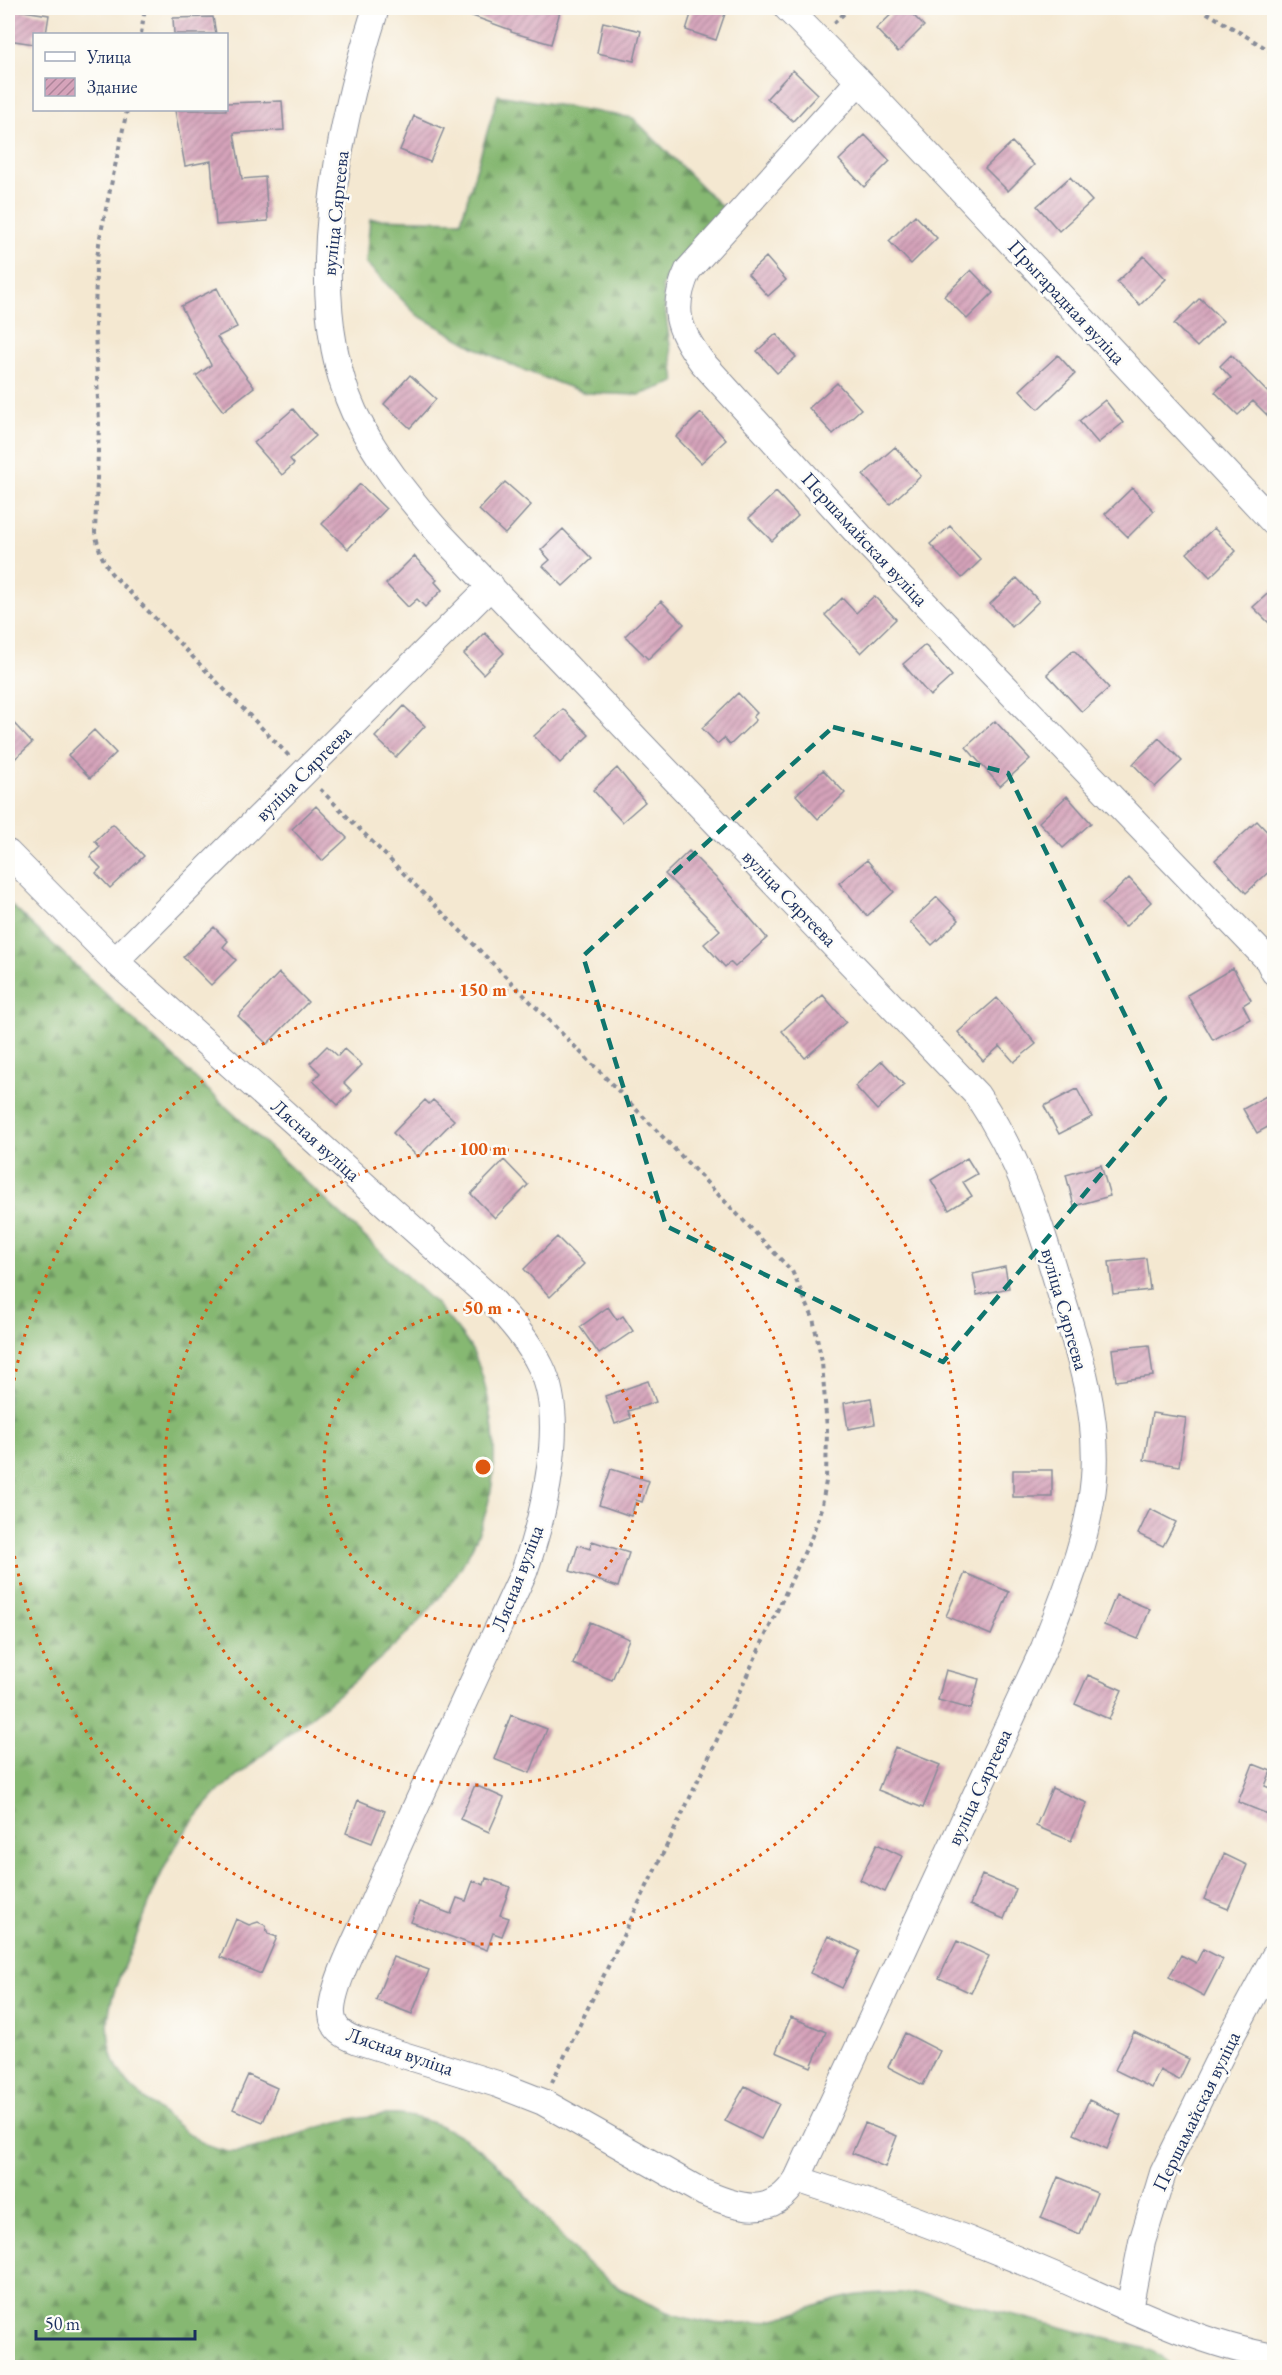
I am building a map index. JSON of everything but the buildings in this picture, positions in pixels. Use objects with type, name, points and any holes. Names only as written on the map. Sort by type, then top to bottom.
[{"type":"street","name":"вуліца Сяргеева","points":[[376,8],[341,147],[330,218],[328,286],[334,347],[342,380],[370,443],[390,474],[419,510],[976,1095],[998,1127],[1029,1191],[1089,1395],[1095,1445],[1094,1479],[1083,1538],[1071,1579],[1044,1648],[789,2192],[778,2201],[755,2207],[723,2201],[681,2181],[543,2102]]},
{"type":"street","points":[[787,8],[860,81]]},
{"type":"street","name":"Прыгарадная вуліца","points":[[860,81],[1275,524]]},
{"type":"street","name":"Першамайская вуліца","points":[[860,81],[688,270],[679,289],[679,326],[687,342],[702,362],[860,536],[1260,952],[1275,972]]},
{"type":"street","name":"вуліца Сяргеева","points":[[115,961],[491,586]]},
{"type":"street","name":"Лясная вуліца","points":[[8,853],[115,961],[489,1298],[522,1334],[543,1369],[550,1400],[551,1467],[536,1537],[524,1572],[407,1824],[352,1950],[334,1997],[332,2013],[335,2026],[351,2038],[497,2084],[543,2102]]},
{"type":"street","name":"Першамайская вуліца","points":[[1129,2308],[1142,2242],[1163,2173],[1221,2055],[1275,1957]]},
{"type":"street","points":[[796,2179],[929,2225],[1220,2344],[1275,2357]]},
{"type":"path","points":[[141,33],[144,8]]},
{"type":"path","points":[[1199,8],[1208,10],[1275,53]]},
{"type":"path","points":[[127,111],[96,265],[95,331],[99,424],[95,533],[101,555],[111,573],[354,825],[614,1086],[792,1271],[813,1317],[822,1362],[827,1429],[826,1481],[822,1505],[812,1536],[686,1806],[543,2102]]},
{"type":"highlighted area","points":[[833,727],[1008,773],[1165,1098],[943,1362],[666,1226],[583,956]]},
{"type":"green space","points":[[498,95],[633,118],[724,209],[662,286],[675,382],[639,395],[585,393],[518,368],[474,347],[417,315],[366,263],[370,219],[461,221]]},
{"type":"green space","points":[[8,902],[437,1305],[473,1352],[486,1390],[493,1431],[493,1475],[485,1515],[470,1551],[449,1585],[423,1617],[363,1674],[218,1792],[190,1825],[170,1857],[154,1891],[110,2007],[108,2032],[111,2051],[128,2083],[190,2135],[207,2145],[226,2151],[251,2150],[327,2125],[376,2115],[408,2116],[447,2129],[468,2141],[506,2173],[572,2248],[594,2269],[634,2296],[662,2310],[690,2319],[703,2322],[745,2324],[773,2320],[835,2300],[863,2294],[896,2293],[939,2296],[1151,2350],[1170,2367],[20,2368],[8,2359]]}]
